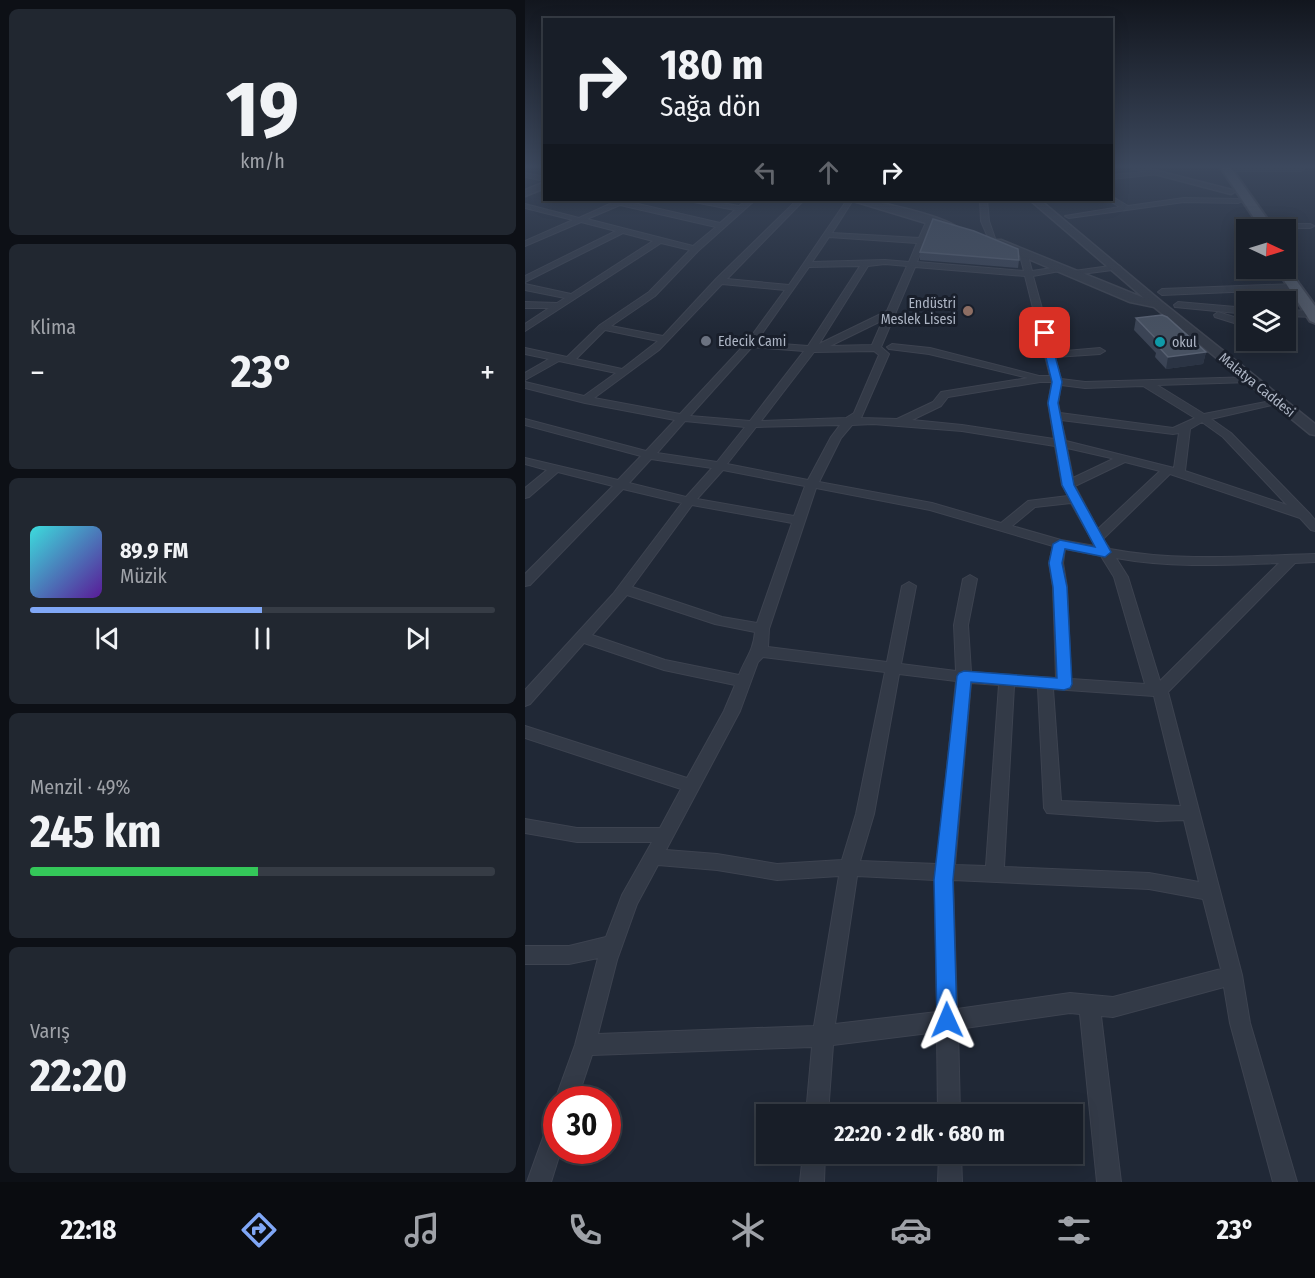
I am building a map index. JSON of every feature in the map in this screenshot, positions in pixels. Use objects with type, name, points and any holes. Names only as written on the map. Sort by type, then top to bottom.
[{"type":"main road","points":[[1296,277],[1314,312]]},
{"type":"main road","points":[[1290,279],[1314,312]]},
{"type":"street","points":[[525,244],[572,223]]},
{"type":"street","points":[[591,223],[695,249]]},
{"type":"street","points":[[710,223],[721,226]]},
{"type":"street","points":[[525,377],[564,358],[603,327],[652,294],[695,249],[724,223]]},
{"type":"street","points":[[585,400],[664,339],[779,223]]},
{"type":"street","points":[[525,582],[649,455],[750,344],[835,223]]},
{"type":"street","points":[[876,348],[930,223]]},
{"type":"street","points":[[940,223],[962,231]]},
{"type":"street","points":[[985,223],[989,240],[1116,291],[1204,342]]},
{"type":"street","name":"Malatya Caddesi","points":[[1063,223],[1157,298],[1204,342],[1315,431]]},
{"type":"street","points":[[1077,223],[1157,298]]},
{"type":"street","points":[[1296,227],[1310,226]]},
{"type":"street","points":[[525,279],[622,231]]},
{"type":"street","points":[[827,235],[922,241]]},
{"type":"street","points":[[525,328],[660,240]]},
{"type":"street","points":[[1023,252],[1057,381],[1053,403],[1059,443],[1071,492],[1121,577],[1151,681],[1160,691],[1232,975],[1240,1023],[1285,1182]]},
{"type":"street","points":[[807,265],[872,263],[1030,274],[1062,268]]},
{"type":"street","points":[[525,699],[624,590],[689,501],[720,466],[813,349],[861,268],[872,263]]},
{"type":"street","points":[[1074,273],[1117,267]]},
{"type":"street","points":[[719,281],[791,288]]},
{"type":"street","points":[[1134,300],[1295,286]]},
{"type":"street","points":[[525,287],[572,297]]},
{"type":"street","points":[[1116,291],[1157,298],[1178,305],[1236,310]]},
{"type":"street","points":[[525,305],[560,305]]},
{"type":"street","points":[[1178,305],[1315,417]]},
{"type":"street","points":[[1212,309],[1217,314],[1236,320]]},
{"type":"street","points":[[1296,313],[1314,312]]},
{"type":"street","points":[[813,349],[891,313]]},
{"type":"street","points":[[603,327],[664,339]]},
{"type":"street","points":[[572,1086],[612,944],[629,901],[732,711],[752,660],[760,651],[762,629],[811,484],[836,437],[848,422],[859,415],[884,354],[876,348],[813,349],[750,344]]},
{"type":"street","points":[[892,347],[930,351],[967,362],[1085,385],[1250,379]]},
{"type":"street","points":[[525,351],[623,372]]},
{"type":"street","points":[[1050,355],[1100,351]]},
{"type":"street","points":[[897,423],[937,404],[945,394],[1000,387],[1040,378]]},
{"type":"street","points":[[1145,383],[1227,435],[1315,527]]},
{"type":"street","points":[[525,385],[585,400],[684,417],[752,424],[897,423],[998,433],[1059,443],[1173,472],[1305,516]]},
{"type":"street","points":[[1055,416],[1173,431],[1185,428],[1202,418],[1277,401]]},
{"type":"street","points":[[525,422],[649,455],[720,466],[932,507],[1060,544],[1105,552],[1152,559],[1290,560],[1315,558]]},
{"type":"street","points":[[1096,538],[1173,472],[1185,428]]},
{"type":"street","points":[[1004,527],[1032,504],[1071,492],[1121,459]]},
{"type":"street","points":[[525,461],[689,501],[799,521]]},
{"type":"street","points":[[525,494],[556,468]]},
{"type":"street","points":[[1060,544],[1056,563],[1060,587],[1064,684]]},
{"type":"street","points":[[760,651],[964,676],[1160,691],[1290,560]]},
{"type":"street","points":[[949,1104],[944,873],[964,676],[961,625],[970,579]]},
{"type":"street","points":[[818,1104],[823,1036],[849,868],[865,814],[909,586]]},
{"type":"street","points":[[624,590],[720,621],[762,629]]},
{"type":"street","points":[[581,637],[664,664],[743,681]]},
{"type":"street","points":[[995,874],[1007,680]]},
{"type":"street","points":[[1045,683],[1053,808],[1123,810],[1157,814],[1191,813]]},
{"type":"street","points":[[525,732],[691,786]]},
{"type":"street","points":[[525,825],[577,835],[666,835]]},
{"type":"street","points":[[653,857],[717,862],[777,872],[849,868],[1149,881],[1211,892]]},
{"type":"street","points":[[525,955],[570,957],[597,951],[612,944]]},
{"type":"street","points":[[585,1045],[823,1036],[1070,1003],[1113,1007],[1232,975]]},
{"type":"street","points":[[1089,1004],[1109,1182]]},
{"type":"street","points":[[539,1182],[545,1164]]},
{"type":"street","points":[[812,1182],[813,1164]]},
{"type":"street","points":[[950,1164],[951,1182]]},
{"type":"building","points":[[931,223],[947,223],[974,231],[1018,249],[1019,260],[920,252]]},
{"type":"building","points":[[1162,315],[1206,352],[1168,357],[1157,345],[1161,344],[1136,318]]},
{"type":"place","name":"Endüstri Meslek Lisesi","points":[[968,311]]},
{"type":"place","name":"Edecik Cami","points":[[706,341]]},
{"type":"place","name":"okul","points":[[1160,342]]},
{"type":"route","points":[[947,1020],[944,880],[964,676],[1064,684],[1060,587],[1056,563],[1060,544],[1105,552],[1068,485],[1053,403],[1057,382],[1045,333]]}]
